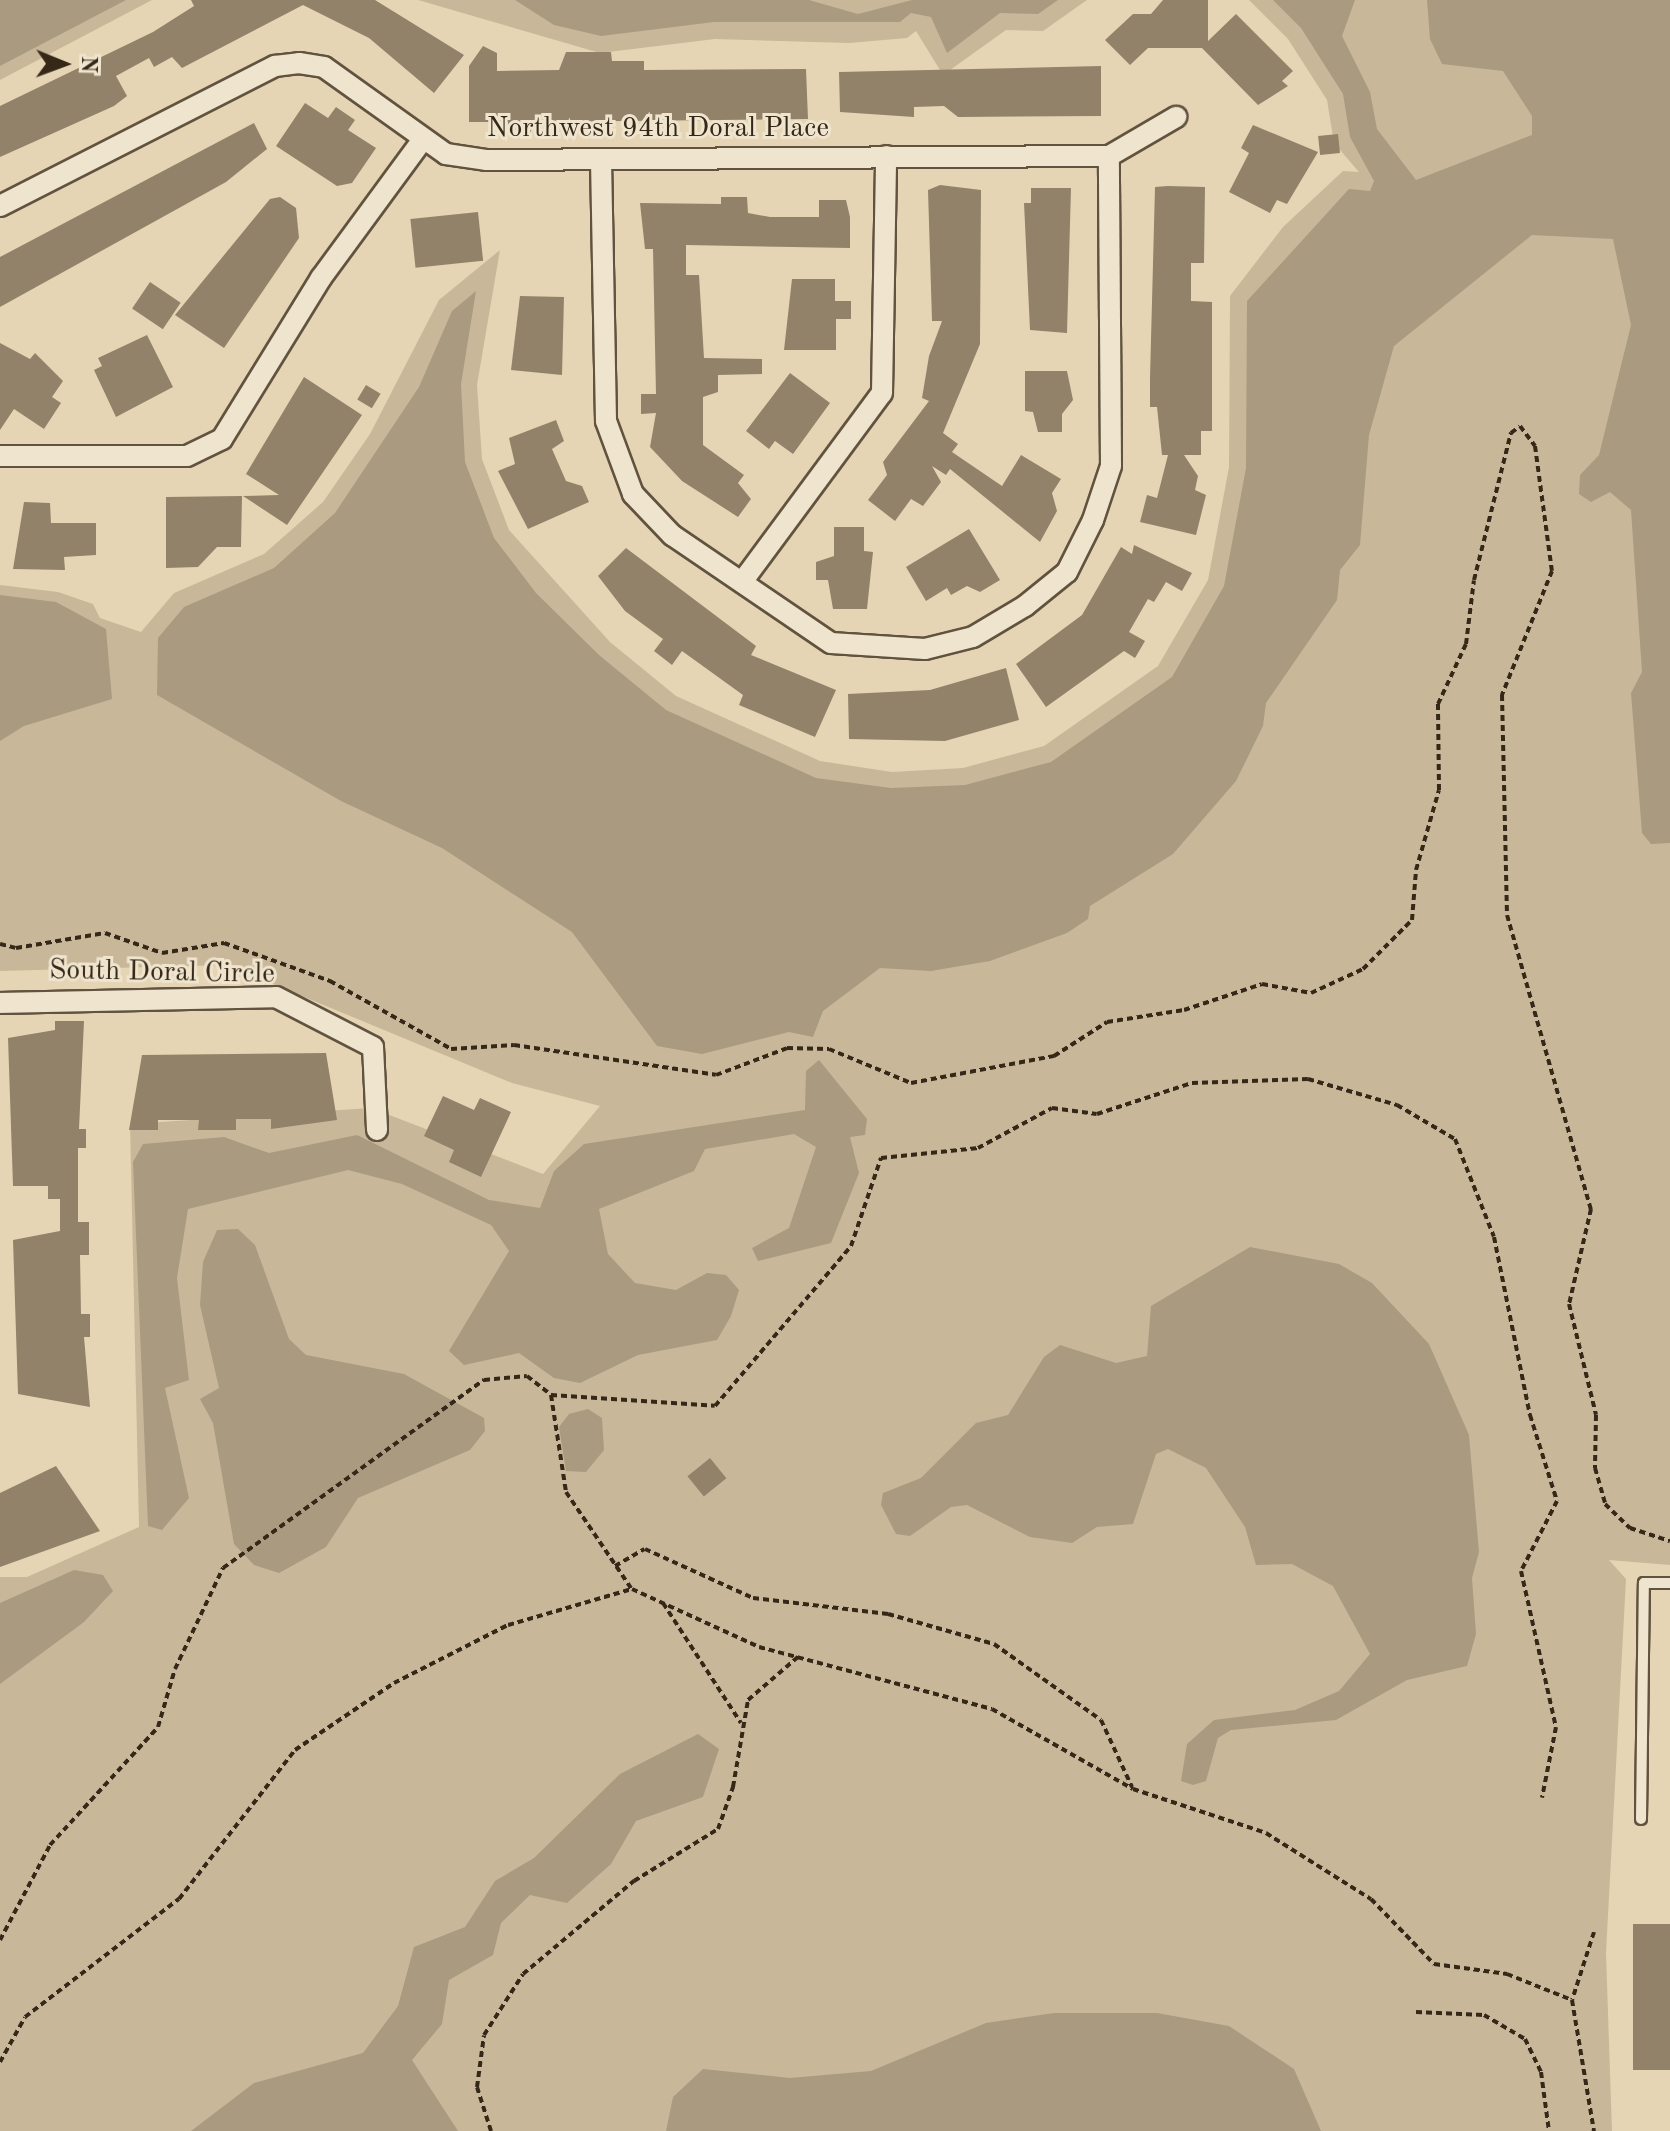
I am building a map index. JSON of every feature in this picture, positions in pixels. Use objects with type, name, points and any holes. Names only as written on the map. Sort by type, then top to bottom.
[{"type":"street","name":"Northwest 94th Doral Place","points":[[0,206],[275,66],[324,67],[446,154],[486,160],[1109,156]]},
{"type":"street","points":[[601,160],[606,421],[617,466],[672,535],[831,643],[925,649],[973,637],[1067,572],[1111,466],[1109,156],[1176,117]]},
{"type":"street","points":[[0,456],[187,456],[222,439],[321,278],[423,139]]},
{"type":"street","points":[[742,582],[882,393],[886,156]]},
{"type":"street","name":"South Doral Circle","points":[[0,1003],[276,997],[373,1047],[377,1130]]},
{"type":"lane","points":[[1641,1819],[1644,1583],[1670,1583]]},
{"type":"path","points":[[0,944],[16,948],[105,933],[162,953],[224,943],[330,981],[451,1049],[514,1045],[716,1075],[787,1048],[829,1049],[911,1083],[1054,1056],[1107,1022],[1184,1010],[1262,984],[1311,993],[1363,969],[1412,920],[1416,870],[1439,790],[1438,704],[1466,644],[1474,580],[1511,433],[1520,426],[1535,446],[1552,571],[1502,695],[1507,915],[1591,1209],[1569,1304],[1596,1415],[1595,1468],[1605,1504],[1630,1528],[1670,1541]]},
{"type":"path","points":[[0,1940],[50,1845],[158,1727],[175,1669],[223,1568],[484,1380],[527,1376],[551,1395],[715,1406],[851,1246],[881,1158],[978,1148],[1052,1108],[1097,1114],[1192,1083],[1308,1079],[1397,1105],[1455,1139],[1494,1237],[1530,1415],[1557,1501],[1521,1571],[1556,1727],[1542,1798]]},
{"type":"path","points":[[551,1395],[566,1492],[632,1589],[799,1656],[992,1709],[1133,1789],[1266,1833],[1371,1899],[1434,1964],[1507,1974],[1572,2000]]},
{"type":"path","points":[[615,1566],[645,1549],[753,1598],[888,1614],[994,1644],[1101,1720],[1133,1789]]},
{"type":"path","points":[[0,2062],[25,2017],[179,1899],[295,1750],[394,1683],[508,1625],[632,1589]]},
{"type":"path","points":[[662,1603],[742,1725]]},
{"type":"path","points":[[491,2131],[477,2087],[484,2035],[523,1974],[634,1881],[718,1829],[733,1787],[742,1725],[756,1690],[799,1656]]},
{"type":"path","points":[[1594,1932],[1572,2000],[1594,2131]]},
{"type":"path","points":[[1416,2012],[1484,2015],[1525,2039],[1541,2072],[1549,2131]]},
{"type":"shaded area","points":[[0,0],[152,0],[0,80]]},
{"type":"shaded area","points":[[0,0],[126,0],[0,66]]},
{"type":"shaded area","points":[[418,0],[1087,0],[1043,31],[1006,30],[943,75],[916,31],[907,38],[849,43],[715,39],[600,53]]},
{"type":"shaded area","points":[[515,0],[809,0],[858,14],[912,0],[1058,0],[1038,14],[1000,13],[947,53],[931,17],[911,13],[900,22],[714,22],[601,36],[554,25]]},
{"type":"shaded area","points":[[1249,0],[1670,0],[1670,1565],[1609,1560],[1626,1579],[1606,1953],[1612,2131],[0,2131],[0,1577],[27,1577],[139,1527],[130,1124],[371,1108],[543,1174],[600,1106],[512,1083],[227,965],[0,971],[0,585],[58,592],[93,604],[100,618],[141,632],[174,593],[264,554],[323,502],[370,434],[439,300],[500,250],[477,385],[482,459],[509,530],[610,642],[676,696],[820,761],[892,772],[963,768],[1044,746],[1158,666],[1208,580],[1229,467],[1230,296],[1283,227],[1343,171],[1359,172],[1334,143],[1327,100],[1288,39]]},
{"type":"shaded area","points":[[1273,0],[1355,0],[1342,36],[1370,92],[1377,129],[1416,180],[1532,135],[1532,116],[1503,71],[1442,64],[1430,39],[1427,0],[1670,0],[1670,843],[1651,844],[1642,833],[1631,693],[1642,672],[1631,510],[1610,492],[1591,502],[1579,494],[1580,475],[1599,455],[1631,325],[1613,239],[1532,235],[1394,346],[1369,435],[1360,545],[1340,570],[1337,600],[1266,703],[1263,726],[1236,781],[1173,854],[1090,906],[1088,919],[1067,933],[990,961],[931,971],[880,968],[823,1011],[813,1037],[789,1032],[702,1054],[657,1046],[572,932],[442,848],[341,801],[157,695],[158,638],[184,607],[274,568],[335,513],[419,387],[452,311],[476,291],[461,384],[465,462],[494,538],[536,593],[599,655],[666,710],[816,778],[891,788],[965,785],[1051,762],[1172,677],[1224,586],[1246,468],[1247,301],[1349,189],[1370,191],[1374,181],[1350,137],[1343,94],[1301,28]]},
{"type":"shaded area","points":[[0,595],[56,602],[106,629],[112,699],[24,726],[0,741]]},
{"type":"shaded area","points":[[819,1060],[867,1119],[865,1135],[850,1137],[859,1173],[831,1243],[758,1261],[752,1248],[789,1228],[816,1147],[794,1134],[705,1149],[694,1171],[599,1209],[608,1254],[635,1283],[676,1290],[707,1273],[726,1275],[739,1290],[731,1316],[717,1340],[638,1355],[580,1383],[554,1378],[519,1353],[464,1365],[449,1351],[509,1251],[491,1225],[402,1184],[348,1170],[188,1209],[177,1278],[189,1380],[165,1388],[189,1498],[162,1530],[148,1526],[133,1162],[143,1144],[224,1137],[269,1153],[357,1135],[489,1200],[540,1208],[554,1171],[584,1144],[805,1110],[806,1071]]},
{"type":"shaded area","points":[[238,1229],[255,1245],[289,1339],[306,1355],[404,1374],[484,1418],[485,1431],[470,1450],[358,1498],[326,1547],[279,1573],[254,1565],[234,1544],[213,1423],[200,1399],[219,1388],[200,1305],[203,1262],[217,1230]]},
{"type":"shaded area","points":[[1250,1247],[1339,1264],[1372,1283],[1429,1344],[1469,1435],[1479,1552],[1472,1578],[1476,1634],[1467,1666],[1407,1680],[1336,1720],[1231,1730],[1218,1738],[1206,1781],[1193,1785],[1181,1781],[1187,1744],[1214,1720],[1295,1710],[1339,1691],[1370,1654],[1333,1586],[1292,1564],[1256,1565],[1245,1527],[1206,1468],[1168,1449],[1156,1454],[1133,1524],[1097,1527],[1072,1543],[1030,1537],[967,1505],[951,1507],[910,1536],[896,1534],[881,1505],[883,1493],[921,1478],[976,1423],[1008,1415],[1044,1357],[1060,1345],[1116,1363],[1147,1356],[1151,1306]]},
{"type":"shaded area","points":[[588,1409],[602,1418],[604,1450],[586,1472],[566,1471],[559,1427],[569,1414]]},
{"type":"shaded area","points":[[74,1570],[103,1575],[113,1591],[84,1622],[0,1684],[0,1603]]},
{"type":"shaded area","points":[[698,1734],[719,1749],[703,1797],[636,1821],[611,1864],[567,1903],[530,1895],[501,1923],[493,1955],[449,1980],[442,2024],[412,2060],[458,2131],[191,2131],[254,2083],[363,2053],[398,2006],[414,1947],[465,1927],[495,1881],[534,1858],[620,1774]]},
{"type":"shaded area","points":[[1054,2013],[1157,2013],[1229,2026],[1294,2069],[1321,2131],[666,2131],[673,2097],[703,2069],[790,2078],[871,2071],[986,2023]]},
{"type":"building","points":[[191,0],[375,0],[464,55],[434,93],[369,38],[303,5],[182,68],[172,57],[154,67],[149,58],[116,76],[127,96],[114,106],[0,157],[0,106],[153,32],[194,6]]},
{"type":"building","points":[[1163,0],[1208,0],[1208,41],[1236,14],[1293,71],[1282,81],[1288,86],[1258,105],[1202,48],[1148,48],[1130,65],[1105,40],[1133,14],[1151,14]]},
{"type":"building","points":[[483,46],[497,53],[497,71],[559,70],[566,52],[611,52],[612,61],[644,61],[644,70],[806,69],[808,119],[530,122],[531,134],[508,134],[508,122],[469,122],[469,66]]},
{"type":"building","points":[[1101,66],[1101,116],[958,117],[944,106],[914,107],[914,117],[840,112],[839,72]]},
{"type":"building","points":[[305,103],[328,118],[336,107],[355,120],[348,130],[376,148],[352,183],[337,186],[276,146]]},
{"type":"building","points":[[254,123],[267,149],[226,182],[0,307],[0,257]]},
{"type":"building","points":[[1253,125],[1318,152],[1287,204],[1277,200],[1270,213],[1229,192],[1249,153],[1241,148]]},
{"type":"building","points":[[1338,134],[1340,153],[1320,155],[1318,136]]},
{"type":"building","points":[[940,185],[981,190],[980,344],[943,433],[958,444],[952,452],[1002,486],[1021,455],[1061,479],[1052,493],[1057,511],[1040,542],[950,469],[946,475],[932,466],[941,482],[923,506],[911,499],[895,521],[868,500],[887,475],[883,462],[929,401],[922,398],[929,356],[942,321],[932,321],[928,190]]},
{"type":"building","points":[[1155,187],[1205,187],[1204,263],[1191,263],[1191,301],[1212,302],[1212,431],[1201,431],[1201,455],[1184,455],[1198,476],[1195,490],[1206,495],[1196,535],[1140,522],[1147,495],[1157,498],[1168,455],[1162,455],[1157,407],[1150,407],[1150,378]]},
{"type":"building","points":[[1031,188],[1071,188],[1067,333],[1030,330],[1024,203],[1031,203]]},
{"type":"building","points":[[280,197],[296,208],[299,238],[224,348],[175,315],[270,199]]},
{"type":"building","points":[[721,197],[747,197],[748,213],[770,217],[819,217],[819,200],[846,200],[850,217],[850,248],[686,245],[686,275],[699,275],[704,358],[762,359],[762,374],[718,375],[718,392],[703,397],[703,445],[744,475],[738,483],[751,499],[738,517],[682,481],[650,447],[656,413],[641,414],[641,394],[656,394],[653,249],[645,249],[640,203],[721,204]]},
{"type":"building","points":[[478,212],[483,261],[415,268],[410,219]]},
{"type":"building","points":[[792,279],[835,279],[835,301],[851,301],[851,319],[836,319],[836,350],[784,350]]},
{"type":"building","points":[[150,282],[181,303],[163,329],[132,309]]},
{"type":"building","points":[[520,296],[564,297],[562,375],[511,370]]},
{"type":"building","points":[[147,335],[173,387],[116,417],[94,370],[102,366],[98,358]]},
{"type":"building","points":[[0,343],[30,359],[35,353],[63,381],[52,397],[61,403],[44,429],[14,409],[0,430]]},
{"type":"building","points":[[1025,371],[1067,371],[1073,400],[1062,414],[1062,432],[1038,432],[1033,412],[1025,411]]},
{"type":"building","points":[[790,373],[830,403],[793,454],[775,441],[769,449],[746,431]]},
{"type":"building","points":[[304,377],[362,415],[287,525],[243,496],[279,495],[246,474]]},
{"type":"building","points":[[366,385],[381,394],[372,408],[357,400]]},
{"type":"building","points":[[556,420],[564,441],[552,449],[566,481],[582,486],[589,502],[528,529],[498,471],[515,464],[509,438]]},
{"type":"building","points":[[242,496],[241,547],[217,547],[198,567],[166,568],[166,497]]},
{"type":"building","points":[[24,502],[50,503],[51,523],[96,523],[96,555],[64,557],[65,570],[13,569]]},
{"type":"building","points":[[834,527],[864,527],[864,551],[873,552],[867,609],[833,609],[828,580],[816,580],[816,562],[834,556]]},
{"type":"building","points":[[969,529],[1000,580],[980,592],[967,586],[951,595],[947,588],[926,601],[906,567]]},
{"type":"building","points":[[1134,545],[1192,573],[1182,591],[1166,582],[1154,602],[1148,599],[1129,632],[1145,641],[1135,658],[1124,651],[1046,707],[1016,664],[1082,615],[1121,547],[1132,554]]},
{"type":"building","points":[[626,548],[756,646],[751,655],[836,690],[815,737],[739,705],[743,695],[682,651],[672,665],[654,651],[663,639],[625,611],[598,576]]},
{"type":"building","points":[[1006,668],[1019,720],[945,741],[849,739],[848,694],[930,690]]},
{"type":"building","points":[[55,1021],[84,1021],[79,1129],[86,1129],[86,1148],[78,1148],[78,1222],[89,1222],[89,1255],[80,1255],[81,1314],[90,1314],[90,1337],[84,1337],[90,1407],[18,1394],[13,1240],[60,1231],[60,1199],[48,1199],[48,1186],[13,1186],[8,1038],[55,1030]]},
{"type":"building","points":[[326,1053],[337,1120],[271,1129],[271,1119],[236,1119],[236,1130],[198,1130],[199,1120],[158,1120],[158,1130],[129,1130],[142,1055]]},
{"type":"building","points":[[443,1096],[474,1110],[480,1098],[511,1112],[481,1177],[449,1162],[454,1150],[424,1136]]},
{"type":"building","points":[[710,1458],[726,1478],[704,1496],[687,1476]]},
{"type":"building","points":[[56,1466],[100,1531],[0,1567],[0,1493]]},
{"type":"building","points":[[1633,1924],[1670,1924],[1670,2070],[1633,2070]]}]
